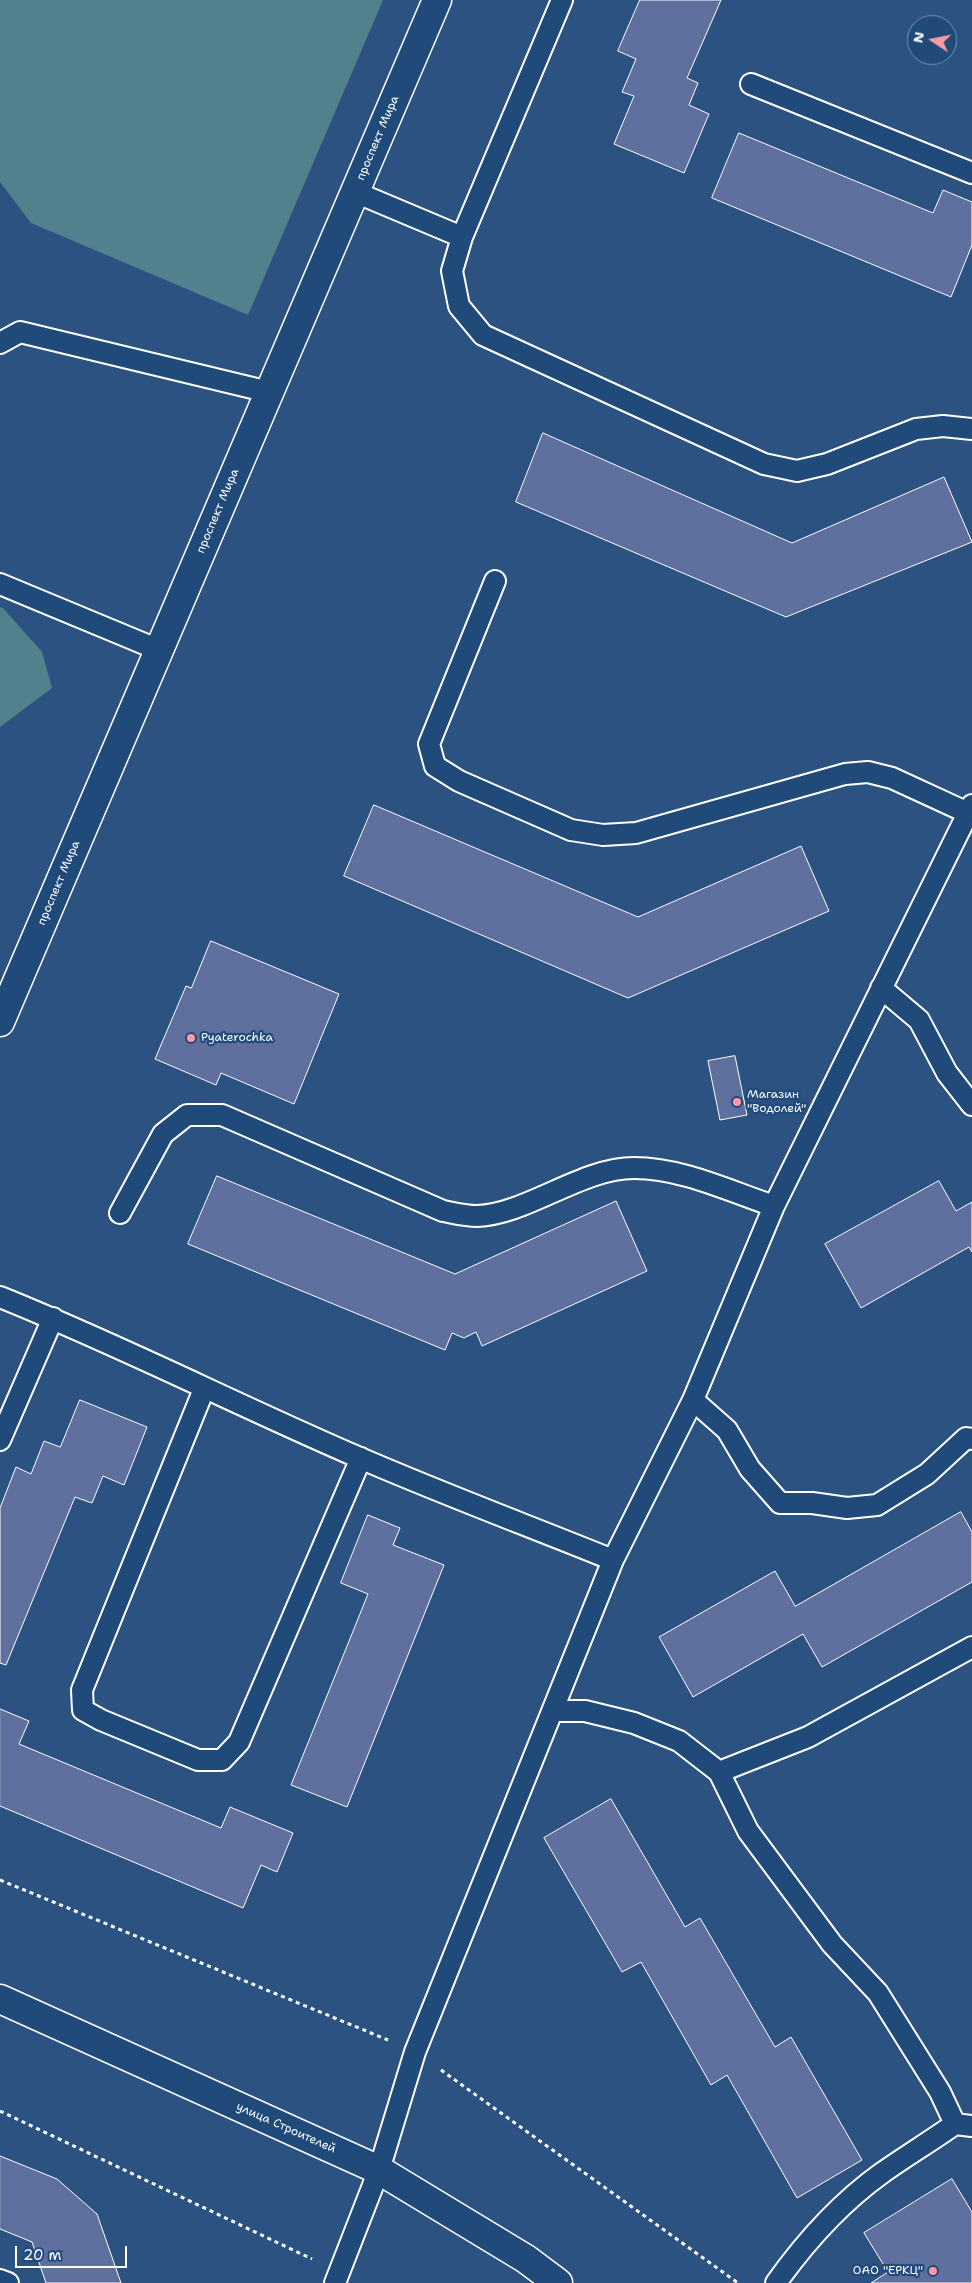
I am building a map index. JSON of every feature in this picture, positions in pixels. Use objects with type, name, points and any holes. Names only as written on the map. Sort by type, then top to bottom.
[{"type":"main road","name":"проспект Мира","points":[[0,1022],[437,0]]},
{"type":"main road","name":"улица Строителей","points":[[0,1999],[379,2170],[526,2259],[558,2283]]},
{"type":"lane","points":[[562,0],[462,237],[452,271],[459,306],[483,335],[764,464],[797,471],[827,464],[916,429],[943,426],[972,429]]},
{"type":"lane","points":[[751,84],[972,173]]},
{"type":"lane","points":[[355,192],[462,237]]},
{"type":"lane","points":[[0,343],[20,332],[269,392]]},
{"type":"lane","points":[[338,2278],[379,2170],[415,2052],[554,1711],[613,1560],[694,1400],[774,1206],[970,809],[892,778],[868,772],[845,774],[636,833],[603,835],[571,830],[459,781],[435,766],[429,744],[495,582]]},
{"type":"lane","points":[[0,584],[158,650]]},
{"type":"lane","points":[[881,988],[919,1020],[947,1074],[972,1105]]},
{"type":"lane","points":[[120,1213],[162,1134],[187,1116],[222,1115],[443,1211],[477,1216],[506,1210],[597,1174],[633,1168],[673,1172],[774,1206]]},
{"type":"lane","points":[[0,1297],[53,1318],[204,1389],[361,1458],[613,1560]]},
{"type":"lane","points":[[0,1440],[53,1318]]},
{"type":"lane","points":[[204,1389],[82,1690],[83,1710],[101,1720],[198,1760],[222,1760],[239,1742],[361,1458]]},
{"type":"lane","points":[[694,1400],[727,1430],[750,1469],[780,1503],[812,1503],[847,1508],[877,1505],[927,1474],[966,1438],[972,1439]]},
{"type":"lane","points":[[719,1772],[808,1737],[972,1647]]},
{"type":"lane","points":[[554,1711],[585,1711],[634,1723],[679,1742],[719,1772],[748,1831],[832,1944],[878,1994],[940,2092],[964,2125],[881,2173],[835,2212],[801,2248],[776,2283]]},
{"type":"lane","points":[[0,2280],[8,2283]]},
{"type":"path","points":[[0,2111],[338,2278]]},
{"type":"green space","points":[[0,0],[383,0],[248,315],[31,223],[0,182]]},
{"type":"green space","points":[[0,607],[3,608],[42,652],[52,688],[0,727]]},
{"type":"building","points":[[640,0],[721,0],[687,78],[698,83],[689,105],[709,114],[684,173],[614,144],[634,96],[622,92],[636,59],[618,51]]},
{"type":"building","points":[[739,133],[933,213],[943,190],[972,202],[972,245],[951,297],[712,198]]},
{"type":"building","points":[[543,433],[792,543],[944,477],[972,542],[786,617],[516,502]]},
{"type":"building","points":[[374,805],[638,917],[801,846],[829,911],[628,998],[344,876]]},
{"type":"building","points":[[211,941],[339,994],[294,1104],[221,1073],[216,1085],[155,1059],[186,986],[191,988]]},
{"type":"building","points":[[735,1056],[747,1115],[720,1120],[708,1061]]},
{"type":"building","points":[[217,1176],[455,1274],[616,1201],[647,1271],[482,1346],[476,1332],[464,1338],[452,1333],[445,1350],[188,1244]]},
{"type":"building","points":[[939,1181],[956,1211],[972,1202],[972,1252],[969,1247],[861,1308],[825,1244]]},
{"type":"building","points":[[80,1400],[147,1427],[124,1485],[103,1476],[92,1503],[75,1497],[6,1665],[0,1663],[0,1508],[16,1467],[31,1474],[44,1441],[60,1447]]},
{"type":"building","points":[[961,1512],[972,1532],[972,1582],[822,1667],[803,1634],[693,1697],[659,1637],[775,1571],[795,1606]]},
{"type":"building","points":[[368,1515],[400,1528],[393,1545],[444,1565],[347,1807],[291,1785],[368,1594],[341,1583]]},
{"type":"building","points":[[0,1709],[29,1721],[19,1744],[221,1828],[230,1807],[293,1833],[277,1872],[261,1865],[243,1908],[0,1806]]},
{"type":"building","points":[[611,1799],[685,1927],[700,1918],[775,2047],[791,2037],[862,2160],[797,2198],[727,2075],[711,2085],[641,1962],[622,1972],[544,1838]]},
{"type":"building","points":[[0,2156],[57,2179],[97,2214],[121,2283],[46,2283],[32,2242],[0,2229]]},
{"type":"building","points":[[952,2179],[972,2212],[972,2283],[871,2283],[888,2272],[864,2233]]},
{"type":"place","name":"Pyaterochka","points":[[191,1038]]},
{"type":"place","name":"Магазин \"Водолей\"","points":[[737,1102]]},
{"type":"place","name":"ОАО \"ЕРКЦ\"","points":[[933,2271]]}]
